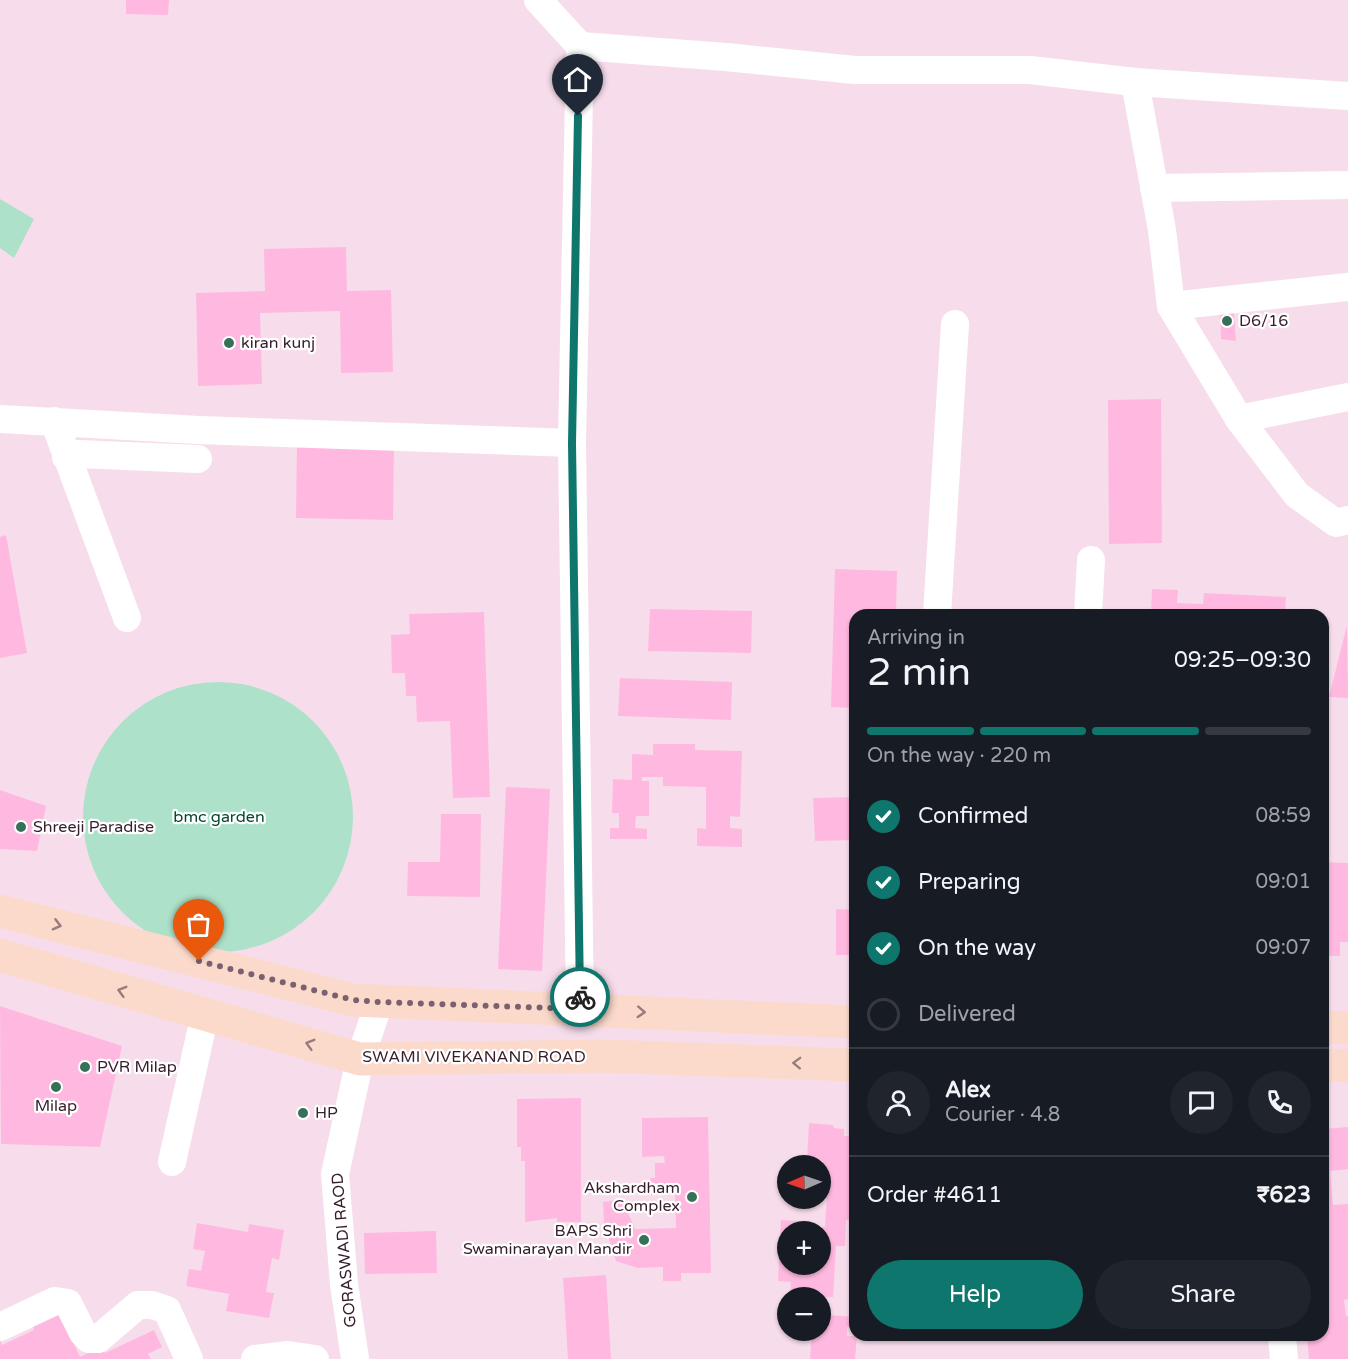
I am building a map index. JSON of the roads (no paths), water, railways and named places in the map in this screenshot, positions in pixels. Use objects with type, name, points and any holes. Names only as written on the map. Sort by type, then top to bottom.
[{"type":"main road","points":[[0,911],[353,1000],[849,1022]]},
{"type":"main road","name":"SWAMI VIVEKANAND ROAD","points":[[0,956],[360,1059],[605,1056],[849,1065]]},
{"type":"main road","points":[[1329,1028],[1348,1028]]},
{"type":"main road","points":[[1329,1066],[1348,1065]]},
{"type":"street","points":[[538,0],[580,46],[855,70],[1030,70],[1135,82],[1348,96]]},
{"type":"street","points":[[580,46],[572,443],[580,1009]]},
{"type":"street","points":[[1135,82],[1154,188],[1171,306],[1239,419],[1297,495],[1336,523],[1348,520]]},
{"type":"street","points":[[1154,188],[1348,185]]},
{"type":"street","points":[[1171,306],[1348,287]]},
{"type":"street","points":[[938,609],[955,324]]},
{"type":"street","points":[[1239,419],[1348,398]]},
{"type":"street","points":[[0,419],[198,430],[572,443]]},
{"type":"street","points":[[67,422],[73,455],[127,618]]},
{"type":"street","points":[[73,455],[198,463],[198,430]]},
{"type":"street","points":[[1088,609],[1091,560]]},
{"type":"street","name":"GORASWADI RAOD","points":[[356,1359],[344,1284],[335,1174],[360,1059],[379,1002]]},
{"type":"street","points":[[172,1162],[205,1014]]},
{"type":"street","points":[[0,1327],[55,1300],[68,1303],[83,1333],[89,1339],[98,1339],[138,1305],[152,1305],[167,1310],[189,1359]]},
{"type":"street","points":[[1282,1341],[1284,1359]]},
{"type":"street","points":[[255,1359],[288,1355],[315,1359]]},
{"type":"place","name":"D6/16","points":[[1227,321]]},
{"type":"place","name":"kiran kunj","points":[[229,343]]},
{"type":"place","name":"Shreeji Paradise","points":[[21,827]]},
{"type":"place","name":"PVR Milap","points":[[85,1067]]},
{"type":"place","name":"Milap","points":[[56,1087]]},
{"type":"place","name":"HP","points":[[303,1113]]},
{"type":"place","name":"Akshardham Complex","points":[[692,1197]]},
{"type":"place","name":"BAPS Shri Swaminarayan Mandir","points":[[644,1240]]},
{"type":"park label","name":"bmc garden","points":[[219,817]]}]
